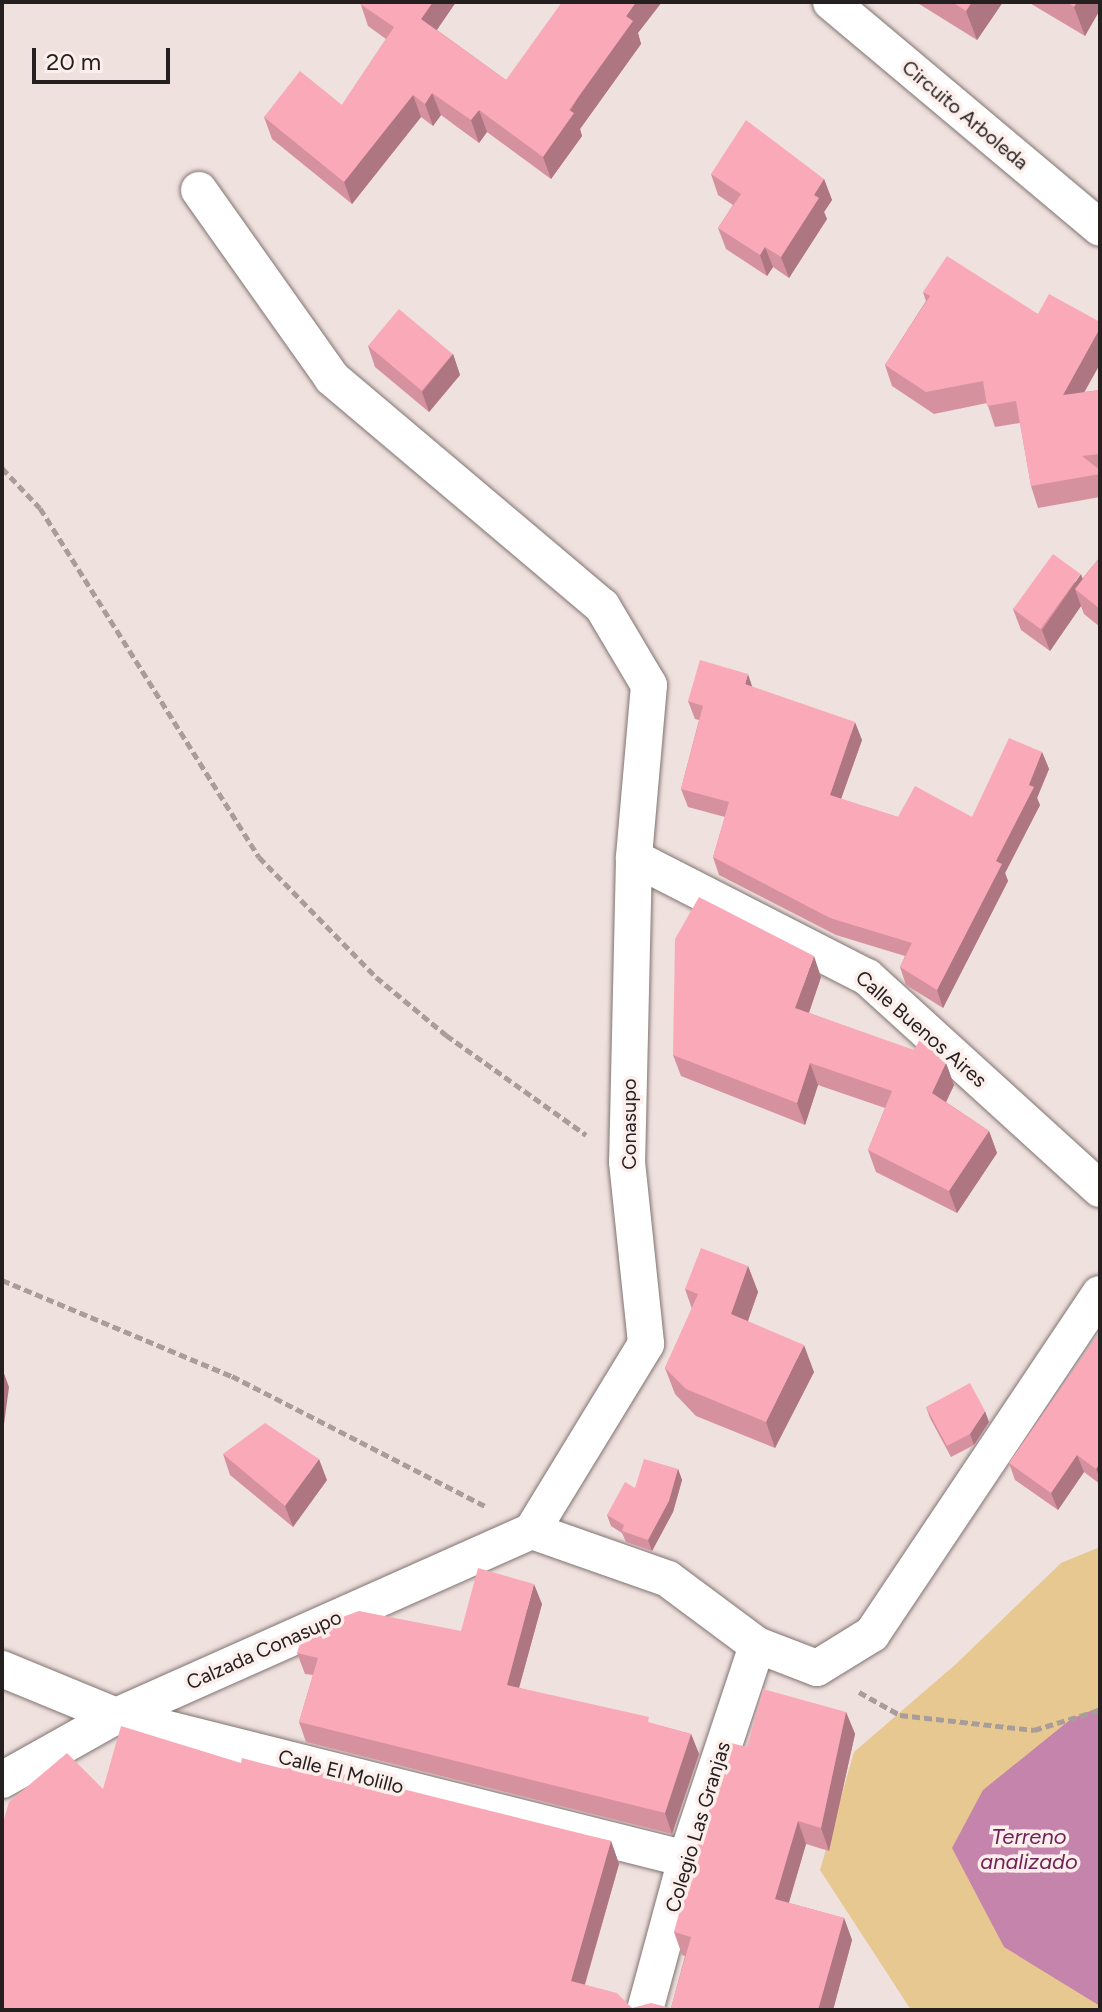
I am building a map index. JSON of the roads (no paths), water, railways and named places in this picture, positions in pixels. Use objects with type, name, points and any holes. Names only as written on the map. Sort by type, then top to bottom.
[{"type":"street","name":"Circuito Arboleda","points":[[831,2],[1100,228]]},
{"type":"street","name":"Conasupo","points":[[199,190],[332,378],[602,606],[649,685],[634,858],[627,1162],[646,1344],[532,1531]]},
{"type":"street","name":"Calle Buenos Aires","points":[[634,858],[867,977],[1100,1189]]},
{"type":"street","points":[[532,1531],[668,1579],[757,1645],[817,1668],[872,1634],[1100,1294]]},
{"type":"street","name":"Calzada Conasupo","points":[[2,1780],[116,1716],[532,1531]]},
{"type":"street","name":"Colegio Las Granjas","points":[[645,2010],[686,1859],[757,1645]]},
{"type":"street","name":"Calle El Molillo","points":[[2,1669],[116,1716],[686,1859]]},
{"type":"water","name":"Terreno analizado","points":[[1100,1707],[1100,2006],[1004,1947],[952,1848],[983,1790],[1071,1719]]}]
